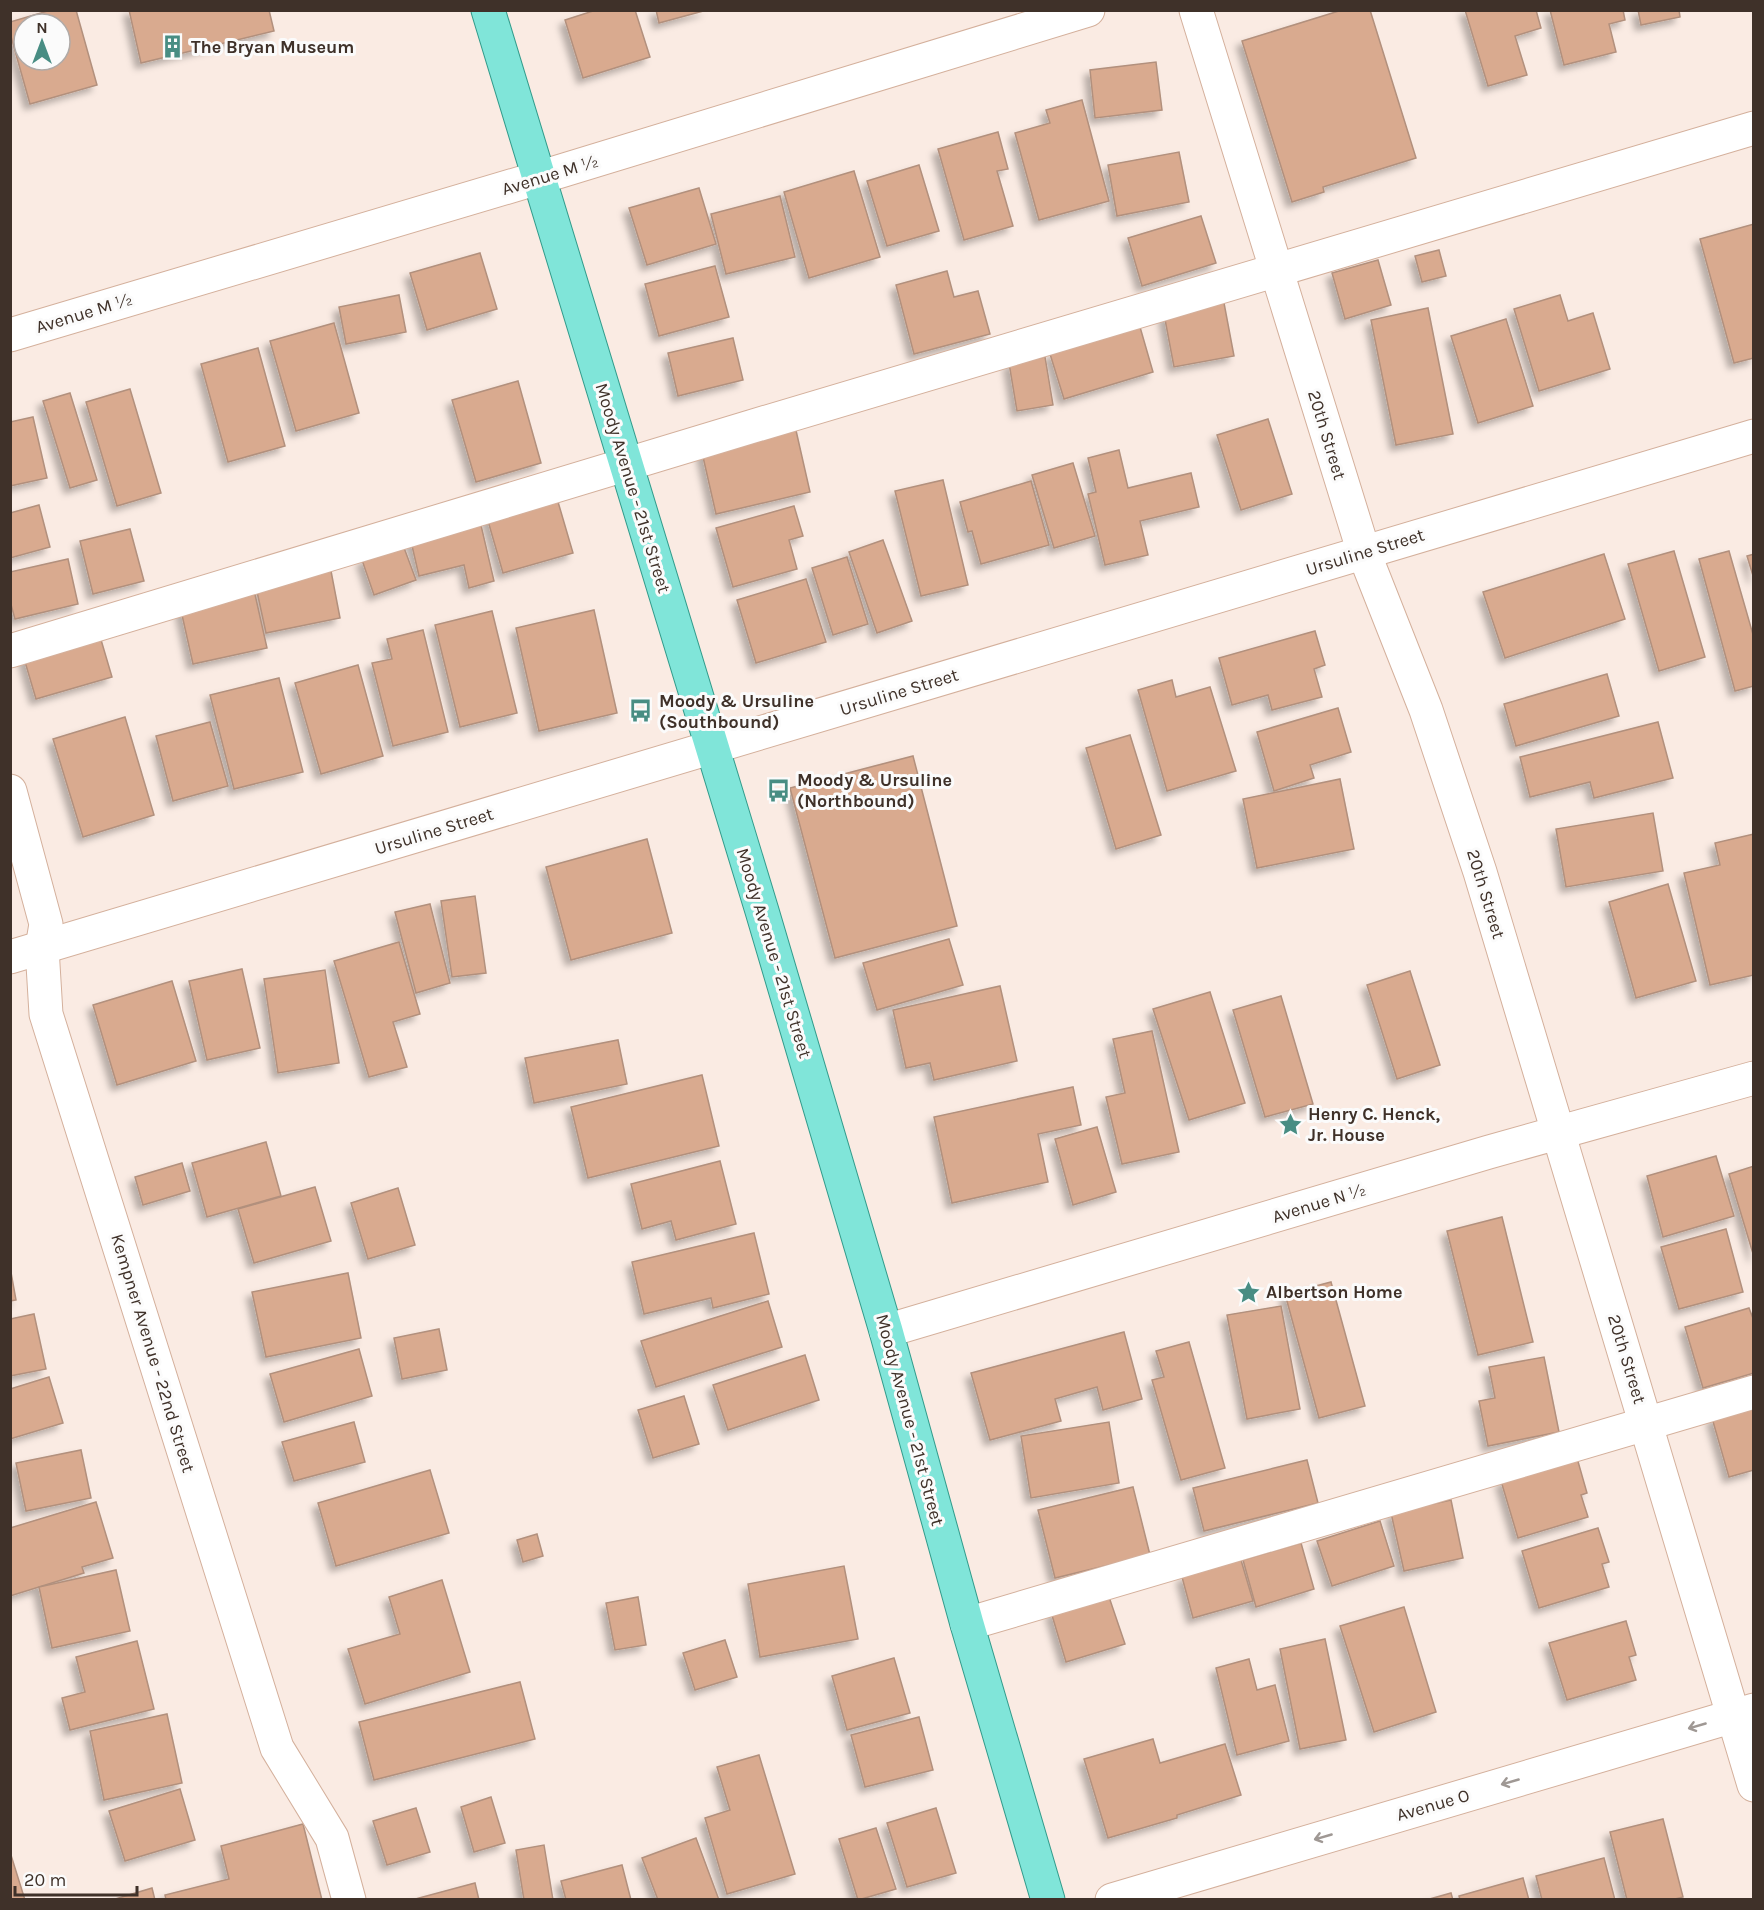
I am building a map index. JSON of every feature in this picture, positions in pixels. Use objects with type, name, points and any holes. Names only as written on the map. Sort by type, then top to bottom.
[{"type":"main road","name":"Moody Avenue - 21st Street","points":[[488,10],[886,1331],[967,1624],[1048,1899]]},
{"type":"street","name":"Avenue M ½","points":[[10,335],[538,178],[1088,10]]},
{"type":"street","name":"20th Street","points":[[1196,10],[1364,553],[1426,710],[1480,872],[1647,1424],[1744,1713],[1754,1785]]},
{"type":"street","points":[[10,651],[1754,128]]},
{"type":"street","name":"Ursuline Street","points":[[10,957],[1754,436]]},
{"type":"street","name":"Kempner Avenue - 22nd Street","points":[[10,791],[46,924],[42,948],[46,1014],[277,1748],[332,1838],[349,1899]]},
{"type":"street","name":"Avenue N ½","points":[[886,1331],[1558,1132],[1754,1078]]},
{"type":"street","points":[[967,1624],[1754,1392]]},
{"type":"street","name":"Avenue O","points":[[1112,1899],[1744,1713]]},
{"type":"building","points":[[76,10],[97,85],[30,104],[21,72],[72,72],[72,12],[44,12]]},
{"type":"building","name":"The Bryan Museum","points":[[129,10],[269,10],[274,31],[141,63]]},
{"type":"building","points":[[596,10],[635,10],[650,57],[583,78],[565,20]]},
{"type":"building","points":[[656,10],[707,10],[659,23]]},
{"type":"building","points":[[1342,10],[1370,10],[1416,158],[1323,187],[1324,192],[1292,202],[1242,41]]},
{"type":"building","points":[[1465,10],[1536,10],[1541,28],[1515,36],[1527,75],[1488,86]]},
{"type":"building","points":[[1550,10],[1623,10],[1625,20],[1609,24],[1616,52],[1564,65]]},
{"type":"building","points":[[1638,10],[1679,10],[1680,17],[1641,25]]},
{"type":"building","points":[[12,21],[12,40],[10,22]]},
{"type":"building","points":[[1156,62],[1162,110],[1095,118],[1090,70]]},
{"type":"building","points":[[1082,100],[1109,201],[1039,220],[1015,133],[1050,123],[1046,110]]},
{"type":"building","points":[[998,132],[1008,169],[997,171],[1013,226],[964,240],[938,149]]},
{"type":"building","points":[[1179,152],[1189,202],[1117,216],[1108,165]]},
{"type":"building","points":[[919,165],[939,231],[887,246],[867,181]]},
{"type":"building","points":[[854,171],[880,257],[809,278],[784,192]]},
{"type":"building","points":[[699,188],[716,244],[647,265],[629,208]]},
{"type":"building","points":[[780,196],[795,257],[726,274],[711,214]]},
{"type":"building","points":[[1201,216],[1216,263],[1142,286],[1128,238]]},
{"type":"building","points":[[1754,224],[1754,358],[1734,363],[1700,239]]},
{"type":"building","points":[[1439,250],[1446,276],[1422,282],[1415,256]]},
{"type":"building","points":[[480,253],[497,309],[427,330],[410,273]]},
{"type":"building","points":[[1378,260],[1391,305],[1345,319],[1332,273]]},
{"type":"building","points":[[715,266],[729,317],[659,336],[645,284]]},
{"type":"building","points":[[947,271],[954,297],[978,291],[990,334],[914,354],[896,285]]},
{"type":"building","points":[[399,295],[406,332],[346,344],[339,307]]},
{"type":"building","points":[[1560,295],[1568,321],[1593,313],[1610,369],[1539,391],[1514,309]]},
{"type":"building","points":[[1224,303],[1234,356],[1174,367],[1164,314]]},
{"type":"building","points":[[1428,308],[1453,434],[1396,445],[1371,320]]},
{"type":"building","points":[[1506,319],[1533,406],[1478,423],[1451,336]]},
{"type":"building","points":[[334,323],[359,413],[296,431],[270,341]]},
{"type":"building","points":[[1140,327],[1153,372],[1064,399],[1050,354]]},
{"type":"building","points":[[733,338],[743,380],[678,396],[668,353]]},
{"type":"building","points":[[258,348],[285,446],[228,462],[201,364]]},
{"type":"building","points":[[1045,357],[1053,405],[1017,411],[1009,363]]},
{"type":"building","points":[[518,381],[541,463],[476,482],[452,400]]},
{"type":"building","points":[[130,389],[161,493],[117,506],[86,402]]},
{"type":"building","points":[[70,393],[97,480],[70,488],[43,401]]},
{"type":"building","points":[[33,417],[47,478],[10,486],[10,422]]},
{"type":"building","points":[[1268,419],[1292,494],[1241,510],[1217,435]]},
{"type":"building","points":[[795,426],[810,492],[716,514],[701,448]]},
{"type":"building","points":[[1119,450],[1128,488],[1191,473],[1199,507],[1140,521],[1148,555],[1105,565],[1088,494],[1096,492],[1088,458]]},
{"type":"building","points":[[1073,463],[1095,536],[1054,548],[1032,475]]},
{"type":"building","points":[[943,480],[968,585],[921,596],[895,491]]},
{"type":"building","points":[[1031,481],[1049,545],[981,564],[972,531],[968,532],[960,502]]},
{"type":"building","points":[[556,495],[573,553],[503,573],[486,514]]},
{"type":"building","points":[[39,505],[50,547],[10,558],[10,513]]},
{"type":"building","points":[[794,506],[803,536],[789,540],[797,569],[733,587],[716,528]]},
{"type":"building","points":[[480,521],[494,581],[469,588],[464,565],[419,576],[410,537]]},
{"type":"building","points":[[130,529],[144,581],[93,594],[80,541]]},
{"type":"building","points":[[883,540],[912,621],[877,633],[849,552]]},
{"type":"building","points":[[403,545],[416,580],[374,595],[362,560]]},
{"type":"building","points":[[1674,551],[1705,657],[1659,671],[1628,564]]},
{"type":"building","points":[[1729,551],[1754,638],[1754,686],[1735,691],[1699,559]]},
{"type":"building","points":[[1604,554],[1625,619],[1505,658],[1483,592]]},
{"type":"building","points":[[1754,554],[1754,579],[1747,556]]},
{"type":"building","points":[[847,557],[868,624],[833,635],[812,568]]},
{"type":"building","points":[[68,559],[78,604],[15,619],[10,601],[10,572]]},
{"type":"building","points":[[331,571],[340,618],[266,633],[256,587]]},
{"type":"building","points":[[806,579],[826,642],[756,663],[737,600]]},
{"type":"building","points":[[254,590],[267,648],[193,664],[180,606]]},
{"type":"building","points":[[594,610],[617,713],[539,731],[516,628]]},
{"type":"building","points":[[492,611],[517,713],[460,727],[435,625]]},
{"type":"building","points":[[423,630],[448,732],[393,746],[372,663],[392,659],[387,639]]},
{"type":"building","points":[[1315,631],[1325,665],[1314,669],[1322,697],[1272,710],[1268,695],[1232,705],[1219,658]]},
{"type":"building","points":[[99,633],[112,677],[36,699],[23,655]]},
{"type":"building","points":[[358,665],[383,756],[321,774],[295,683]]},
{"type":"building","points":[[1607,674],[1619,716],[1516,746],[1504,704]]},
{"type":"building","points":[[279,678],[303,772],[234,789],[210,695]]},
{"type":"building","points":[[1172,680],[1176,697],[1210,687],[1236,771],[1167,791],[1138,690]]},
{"type":"building","points":[[1338,708],[1351,752],[1310,765],[1314,778],[1274,791],[1257,732]]},
{"type":"building","points":[[125,717],[154,815],[83,837],[53,739]]},
{"type":"building","points":[[210,722],[228,786],[173,801],[156,736]]},
{"type":"building","points":[[1658,722],[1673,778],[1594,798],[1590,782],[1530,797],[1520,757]]},
{"type":"building","points":[[1130,735],[1161,835],[1116,849],[1086,748]]},
{"type":"building","points":[[913,756],[957,926],[835,958],[790,788]]},
{"type":"building","points":[[1340,779],[1354,849],[1257,868],[1243,799]]},
{"type":"building","points":[[1653,813],[1663,871],[1566,887],[1556,829]]},
{"type":"building","points":[[1754,834],[1754,975],[1710,985],[1684,873],[1720,865],[1715,843]]},
{"type":"building","points":[[647,839],[672,933],[571,960],[546,867]]},
{"type":"building","points":[[1668,884],[1696,981],[1636,998],[1609,902]]},
{"type":"building","points":[[475,896],[486,973],[452,977],[441,901]]},
{"type":"building","points":[[430,904],[450,983],[416,993],[395,912]]},
{"type":"building","points":[[949,939],[963,985],[877,1010],[863,963]]},
{"type":"building","points":[[399,942],[420,1014],[393,1022],[407,1067],[369,1077],[334,961]]},
{"type":"building","points":[[242,969],[260,1048],[207,1060],[189,981]]},
{"type":"building","points":[[325,970],[339,1063],[278,1073],[264,979]]},
{"type":"building","points":[[1410,971],[1440,1065],[1397,1079],[1367,985]]},
{"type":"building","points":[[172,981],[196,1061],[117,1085],[93,1005]]},
{"type":"building","points":[[1000,986],[1017,1061],[934,1080],[930,1063],[906,1068],[893,1010]]},
{"type":"building","points":[[1210,992],[1245,1103],[1189,1120],[1153,1009]]},
{"type":"building","points":[[1281,996],[1313,1104],[1265,1117],[1233,1010]]},
{"type":"building","points":[[1152,1031],[1179,1152],[1122,1164],[1106,1097],[1125,1093],[1113,1039]]},
{"type":"building","points":[[618,1040],[627,1084],[534,1103],[525,1058]]},
{"type":"building","points":[[702,1075],[719,1146],[588,1178],[571,1107]]},
{"type":"building","points":[[1073,1087],[1081,1125],[1038,1134],[1048,1182],[952,1203],[934,1117]]},
{"type":"building","points":[[1097,1127],[1116,1192],[1073,1205],[1055,1139]]},
{"type":"building","points":[[266,1142],[281,1196],[207,1217],[192,1163]]},
{"type":"building","points":[[1716,1156],[1734,1216],[1663,1237],[1647,1176]]},
{"type":"building","points":[[720,1161],[736,1224],[676,1240],[671,1221],[642,1229],[631,1184]]},
{"type":"building","points":[[182,1163],[190,1191],[143,1205],[135,1177]]},
{"type":"building","points":[[1754,1166],[1754,1257],[1729,1174]]},
{"type":"building","points":[[315,1187],[331,1241],[254,1263],[238,1209]]},
{"type":"building","points":[[398,1188],[415,1245],[368,1259],[351,1203]]},
{"type":"building","points":[[1502,1217],[1533,1342],[1478,1355],[1447,1231]]},
{"type":"building","points":[[1726,1229],[1743,1292],[1679,1309],[1661,1247]]},
{"type":"building","points":[[754,1233],[769,1294],[713,1308],[711,1298],[644,1314],[632,1262]]},
{"type":"building","points":[[10,1267],[16,1300],[10,1301]]},
{"type":"building","points":[[348,1273],[361,1338],[266,1357],[252,1292]]},
{"type":"building","points":[[1331,1282],[1365,1406],[1319,1418],[1285,1294]]},
{"type":"building","points":[[768,1301],[782,1347],[656,1387],[641,1341]]},
{"type":"building","points":[[1281,1306],[1300,1409],[1247,1419],[1227,1315]]},
{"type":"building","points":[[1749,1308],[1754,1321],[1754,1373],[1703,1388],[1685,1327]]},
{"type":"building","points":[[34,1314],[46,1369],[10,1376],[10,1319]]},
{"type":"building","points":[[439,1329],[447,1370],[402,1379],[394,1338]]},
{"type":"building","points":[[1124,1332],[1142,1399],[1103,1410],[1097,1387],[1055,1399],[1061,1421],[990,1440],[971,1373]]},
{"type":"building","points":[[1189,1342],[1225,1468],[1181,1480],[1152,1380],[1164,1377],[1156,1351]]},
{"type":"building","points":[[359,1349],[372,1396],[284,1422],[270,1374]]},
{"type":"building","points":[[805,1355],[819,1400],[728,1430],[713,1385]]},
{"type":"building","points":[[1544,1357],[1559,1432],[1488,1446],[1479,1401],[1495,1398],[1489,1367]]},
{"type":"building","points":[[49,1377],[63,1423],[10,1439],[10,1389]]},
{"type":"building","points":[[684,1396],[699,1444],[653,1458],[638,1410]]},
{"type":"building","points":[[1754,1406],[1754,1470],[1729,1477],[1712,1418]]},
{"type":"building","points":[[354,1422],[365,1462],[294,1481],[282,1442]]},
{"type":"building","points":[[1109,1422],[1119,1483],[1031,1498],[1021,1436]]},
{"type":"building","points":[[81,1450],[91,1498],[26,1511],[16,1463]]},
{"type":"building","points":[[1577,1458],[1587,1493],[1581,1495],[1588,1517],[1518,1538],[1501,1481]]},
{"type":"building","points":[[1307,1460],[1318,1503],[1204,1531],[1193,1488]]},
{"type":"building","points":[[430,1470],[449,1533],[336,1566],[318,1503]]},
{"type":"building","points":[[1133,1487],[1150,1555],[1055,1578],[1038,1510]]},
{"type":"building","points":[[1451,1500],[1463,1558],[1404,1571],[1391,1513]]},
{"type":"building","points":[[96,1502],[113,1558],[82,1567],[84,1573],[10,1596],[10,1528]]},
{"type":"building","points":[[1380,1521],[1394,1566],[1332,1586],[1317,1541]]},
{"type":"building","points":[[1598,1528],[1609,1562],[1602,1564],[1609,1587],[1539,1608],[1522,1551]]},
{"type":"building","points":[[537,1534],[543,1556],[523,1562],[517,1540]]},
{"type":"building","points":[[1301,1543],[1314,1589],[1256,1607],[1243,1560]]},
{"type":"building","points":[[1241,1560],[1253,1601],[1193,1618],[1182,1577]]},
{"type":"building","points":[[844,1566],[858,1639],[760,1657],[748,1584]]},
{"type":"building","points":[[116,1570],[130,1631],[52,1648],[39,1587]]},
{"type":"building","points":[[442,1580],[470,1672],[365,1704],[348,1649],[400,1634],[389,1597]]},
{"type":"building","points":[[1108,1594],[1125,1644],[1066,1662],[1051,1612]]},
{"type":"building","points":[[638,1597],[646,1645],[615,1650],[606,1603]]},
{"type":"building","points":[[1404,1607],[1436,1712],[1374,1732],[1340,1626]]},
{"type":"building","points":[[1626,1621],[1636,1655],[1629,1657],[1636,1680],[1567,1700],[1549,1643]]},
{"type":"building","points":[[1325,1639],[1346,1740],[1300,1749],[1280,1649]]},
{"type":"building","points":[[725,1640],[737,1677],[695,1690],[683,1653]]},
{"type":"building","points":[[137,1641],[154,1709],[70,1730],[62,1698],[85,1692],[76,1657]]},
{"type":"building","points":[[894,1658],[910,1713],[847,1730],[832,1676]]},
{"type":"building","points":[[1249,1659],[1257,1690],[1275,1685],[1289,1741],[1237,1755],[1216,1668]]},
{"type":"building","points":[[520,1682],[535,1739],[374,1780],[359,1722]]},
{"type":"building","points":[[167,1714],[182,1783],[104,1800],[90,1731]]},
{"type":"building","points":[[919,1717],[933,1770],[865,1787],[851,1735]]},
{"type":"building","points":[[1153,1739],[1160,1763],[1225,1744],[1241,1795],[1177,1815],[1177,1818],[1108,1838],[1084,1759]]},
{"type":"building","points":[[759,1755],[795,1874],[727,1894],[705,1818],[730,1810],[717,1767]]},
{"type":"building","points":[[180,1789],[195,1840],[125,1861],[109,1811]]},
{"type":"building","points":[[491,1797],[505,1843],[474,1852],[461,1807]]},
{"type":"building","points":[[416,1808],[430,1852],[387,1865],[373,1821]]},
{"type":"building","points":[[936,1808],[956,1873],[907,1887],[887,1823]]},
{"type":"building","points":[[1663,1819],[1683,1897],[1671,1900],[1627,1900],[1610,1832]]},
{"type":"building","points":[[303,1824],[322,1900],[166,1900],[165,1895],[229,1879],[221,1846]]},
{"type":"building","points":[[876,1828],[896,1889],[858,1900],[839,1839]]},
{"type":"building","points":[[696,1838],[719,1900],[658,1900],[642,1858]]},
{"type":"building","points":[[544,1845],[553,1900],[524,1900],[516,1850]]},
{"type":"building","points":[[10,1852],[25,1900],[10,1900]]},
{"type":"building","points":[[1604,1858],[1615,1900],[1542,1900],[1536,1876]]},
{"type":"building","points":[[622,1865],[631,1900],[566,1900],[561,1881]]},
{"type":"building","points":[[1523,1878],[1529,1900],[1460,1900],[1459,1896]]},
{"type":"building","points":[[475,1883],[479,1900],[415,1900],[415,1899]]},
{"type":"building","points":[[152,1888],[155,1900],[112,1900]]},
{"type":"building","points":[[1451,1893],[1453,1900],[1426,1900]]},
{"type":"place","name":"The Bryan Museum","points":[[173,47]]},
{"type":"place","name":"Moody & Ursuline (Southbound)","points":[[641,711]]},
{"type":"place","name":"Moody & Ursuline (Northbound)","points":[[779,790]]},
{"type":"place","name":"Henry C. Henck, Jr. House","points":[[1290,1124]]},
{"type":"place","name":"Albertson Home","points":[[1248,1292]]}]
